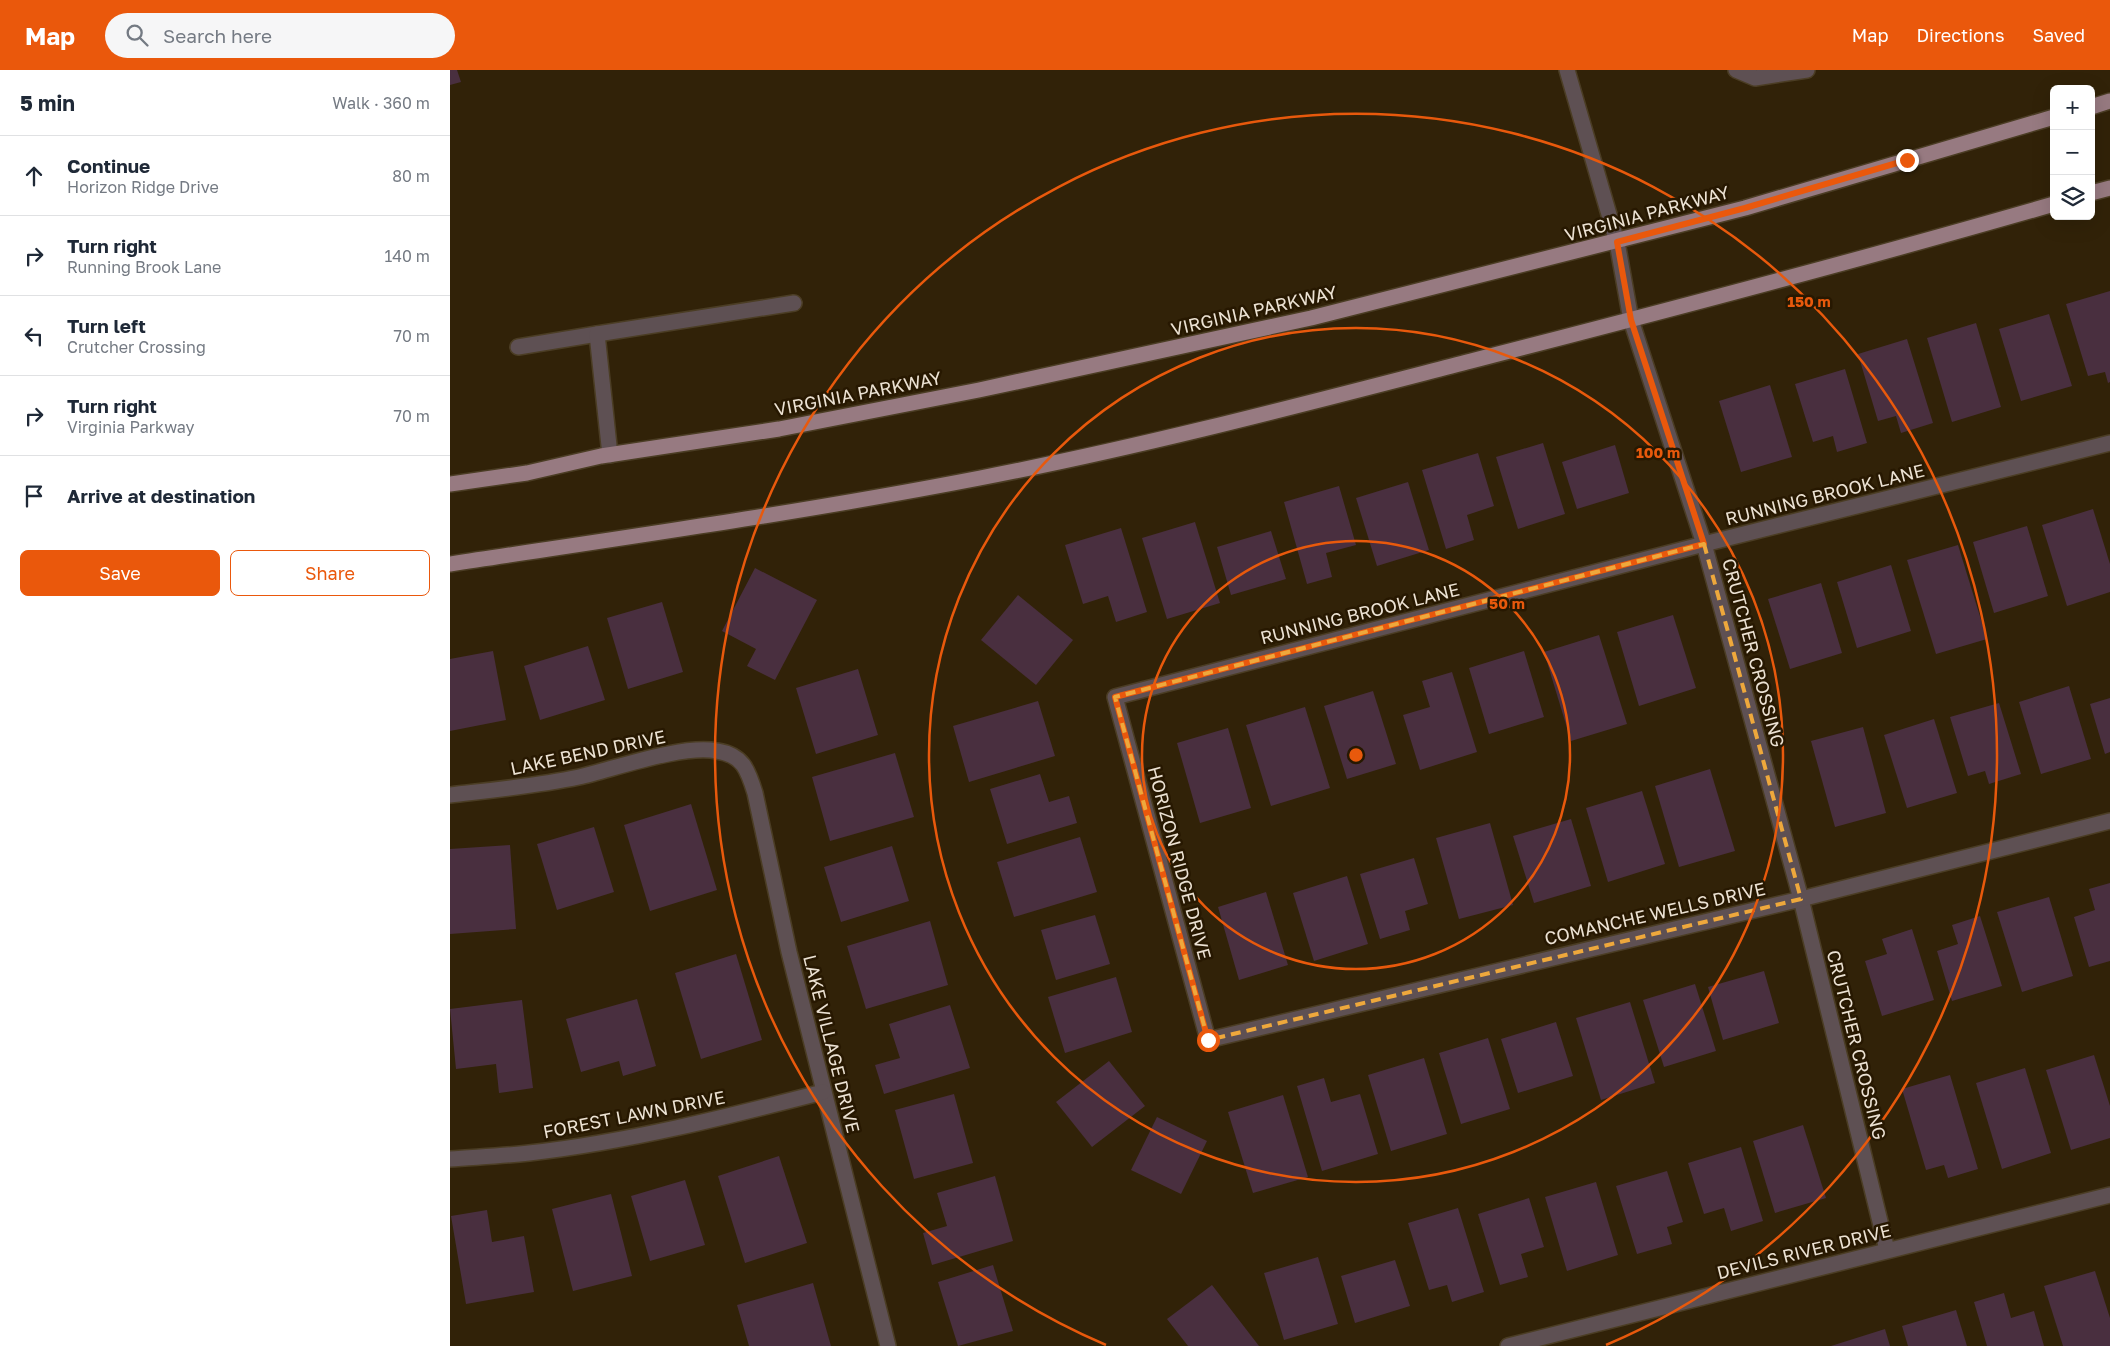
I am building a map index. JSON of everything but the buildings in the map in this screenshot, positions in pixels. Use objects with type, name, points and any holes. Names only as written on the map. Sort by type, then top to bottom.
[{"type":"main road","points":[[2095,105],[2110,101]]},
{"type":"main road","name":"VIRGINIA PARKWAY","points":[[450,484],[527,473],[610,455],[779,430],[979,390],[1310,318],[1617,242],[1745,208],[2050,119]]},
{"type":"main road","points":[[2095,192],[2110,188]]},
{"type":"main road","points":[[450,564],[706,526],[982,478],[1236,422],[1631,320],[1929,240],[2050,205]]},
{"type":"street","name":"CRUTCHER CROSSING","points":[[1567,70],[1617,242],[1631,320],[1704,544],[1801,899],[1888,1250]]},
{"type":"street","points":[[1736,70],[1755,78],[1802,71]]},
{"type":"street","points":[[518,347],[794,303]]},
{"type":"street","points":[[597,334],[610,455]]},
{"type":"street","name":"RUNNING BROOK LANE","points":[[1115,697],[1704,544],[2110,443]]},
{"type":"street","name":"HORIZON RIDGE DRIVE","points":[[1115,697],[1208,1040]]},
{"type":"street","name":"LAKE BEND DRIVE","points":[[450,794],[525,787],[570,779],[684,752],[716,750],[733,756]]},
{"type":"street","name":"LAKE VILLAGE DRIVE","points":[[733,756],[747,769],[755,793],[789,952],[888,1346]]},
{"type":"street","name":"COMANCHE WELLS DRIVE","points":[[1208,1040],[1801,899],[2110,821]]},
{"type":"street","name":"FOREST LAWN DRIVE","points":[[450,1159],[530,1153],[615,1140],[720,1118],[823,1092]]},
{"type":"street","name":"DEVILS RIVER DRIVE","points":[[1508,1346],[2110,1195]]},
{"type":"highlighted area","points":[[1704,544],[1801,899],[1208,1040],[1115,697]]},
{"type":"route","points":[[1208,1040],[1115,697],[1704,544],[1631,320],[1617,242],[1745,208],[1907,160]]}]
